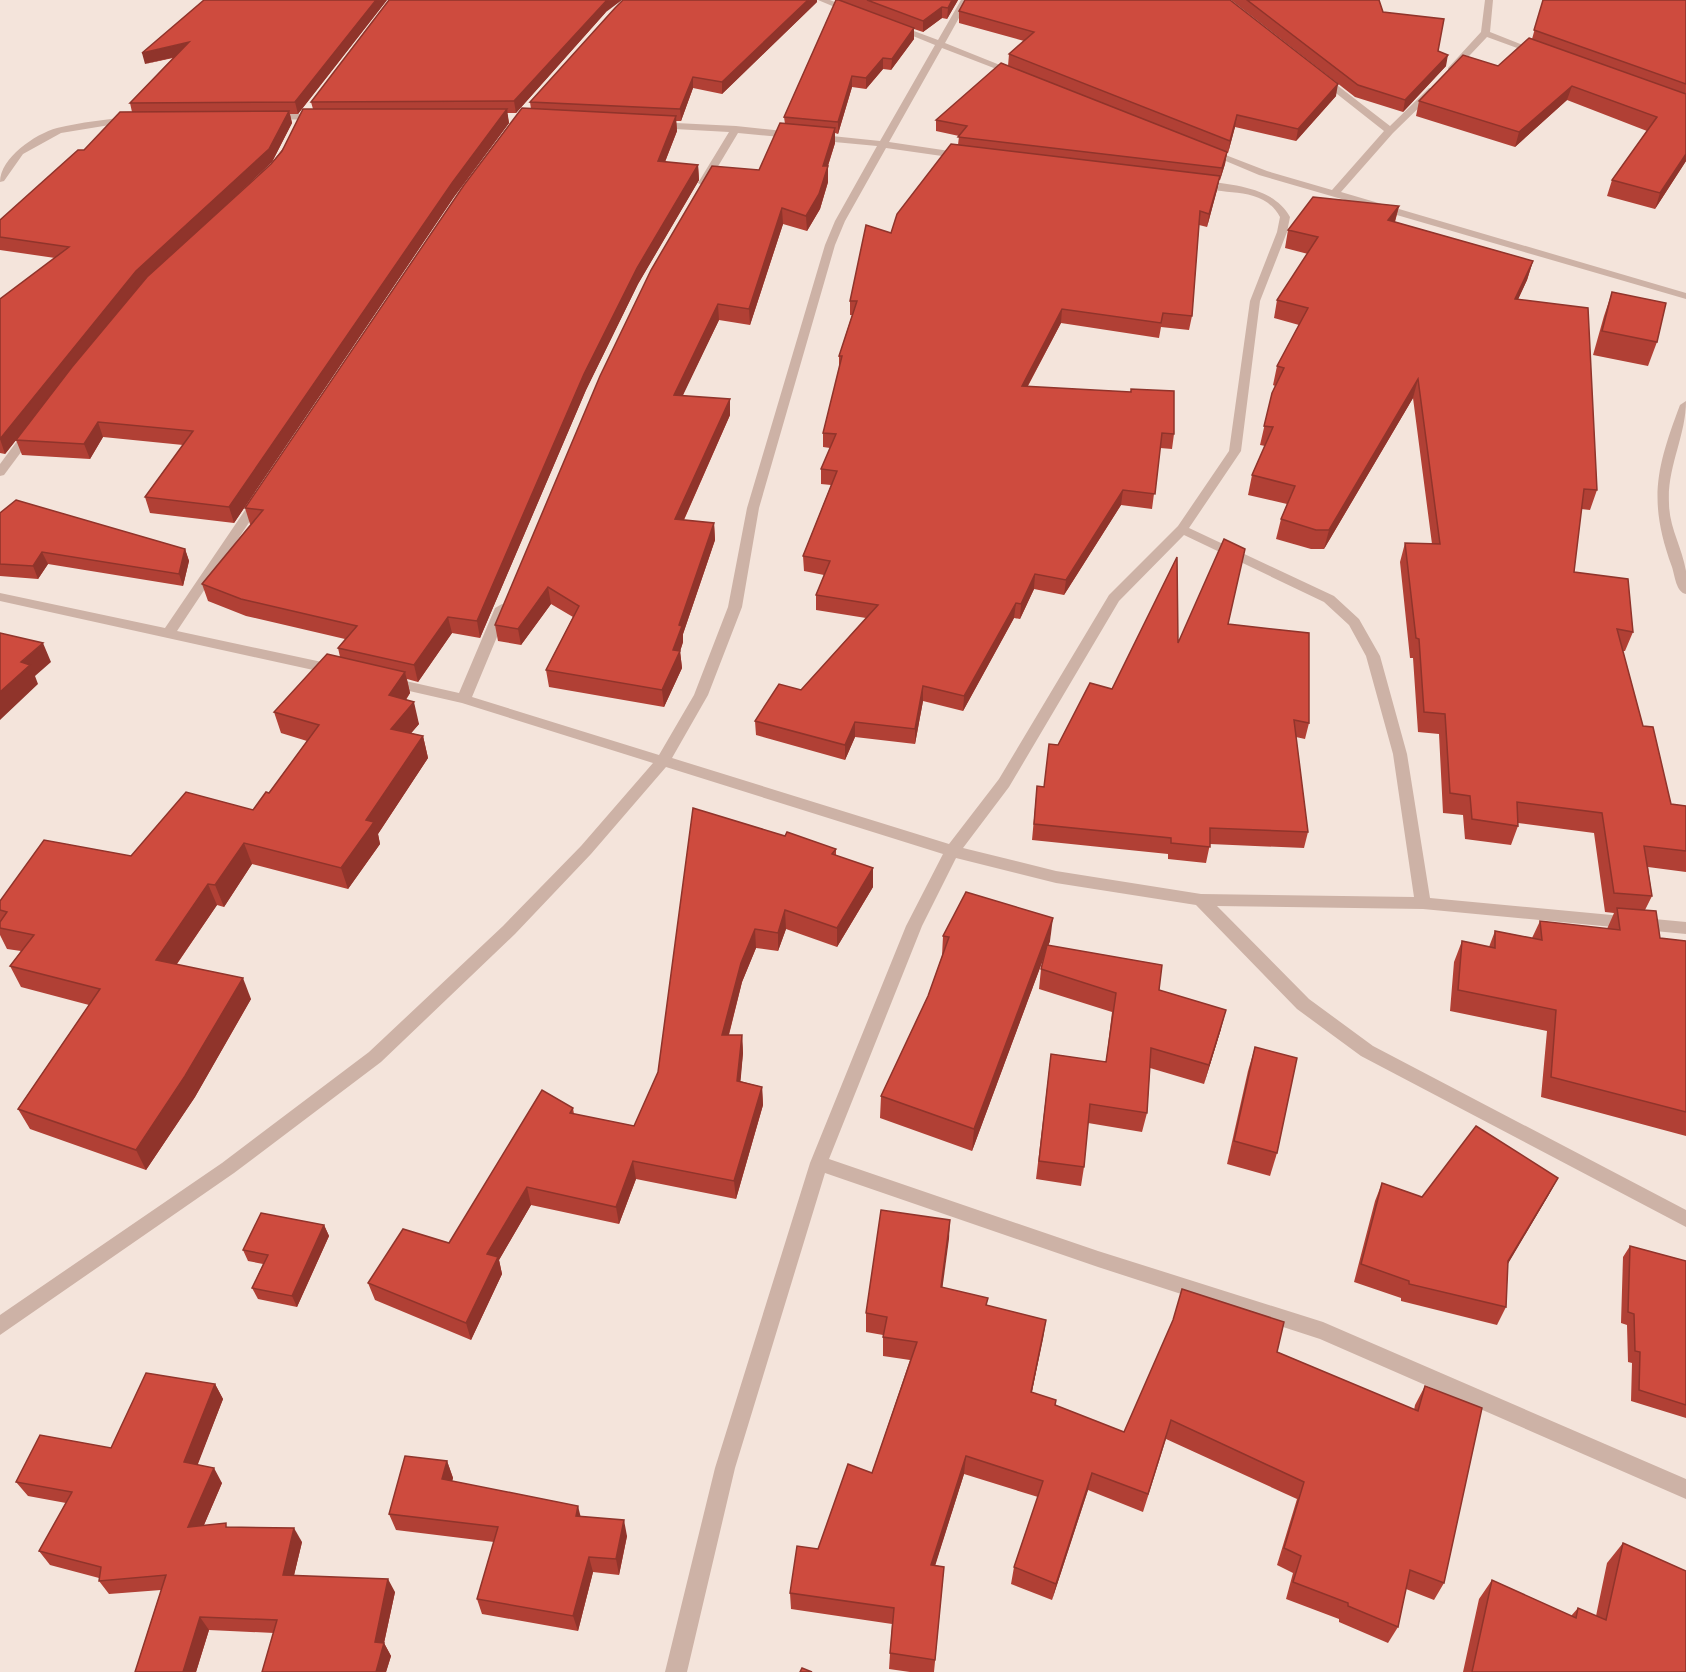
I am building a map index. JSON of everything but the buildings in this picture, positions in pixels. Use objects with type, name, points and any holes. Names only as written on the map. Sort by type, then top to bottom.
[{"type":"street","points":[[822,0],[865,16]]},
{"type":"street","points":[[0,1326],[228,1168],[375,1057],[509,930],[586,850],[663,761],[701,695],[735,607],[753,508],[830,245],[840,221],[964,0]]},
{"type":"street","points":[[1445,76],[1485,33],[1489,0]]},
{"type":"street","points":[[886,24],[1026,78]]},
{"type":"street","points":[[1485,33],[1550,57]]},
{"type":"street","points":[[1310,68],[1390,131]]},
{"type":"street","points":[[1334,194],[1390,131],[1437,84]]},
{"type":"street","points":[[258,118],[326,117]]},
{"type":"street","points":[[0,179],[20,152],[58,131],[92,124],[144,119]]},
{"type":"street","points":[[645,124],[736,129],[885,143],[974,157]]},
{"type":"street","points":[[697,194],[736,129]]},
{"type":"street","points":[[676,1672],[725,1468],[819,1162],[914,926],[952,851],[1004,783],[1114,598],[1182,529],[1235,452],[1255,301],[1282,232],[1285,217],[1280,208],[1267,198],[1253,182],[1199,147]]},
{"type":"street","points":[[1187,181],[1253,182],[1334,194],[1686,296]]},
{"type":"street","points":[[1686,405],[1667,456],[1663,481],[1664,519],[1686,590]]},
{"type":"street","points":[[0,472],[36,424]]},
{"type":"street","points":[[169,632],[263,493]]},
{"type":"street","points":[[1182,529],[1329,599],[1354,622],[1373,656],[1400,754],[1423,903]]},
{"type":"street","points":[[0,597],[350,673]]},
{"type":"street","points":[[464,699],[506,600]]},
{"type":"street","points":[[373,678],[464,699],[952,851],[1056,877],[1201,900],[1423,903],[1686,928]]},
{"type":"street","points":[[1201,900],[1302,1004],[1367,1051],[1686,1219]]},
{"type":"street","points":[[819,1162],[1098,1258],[1323,1331],[1686,1489]]}]
